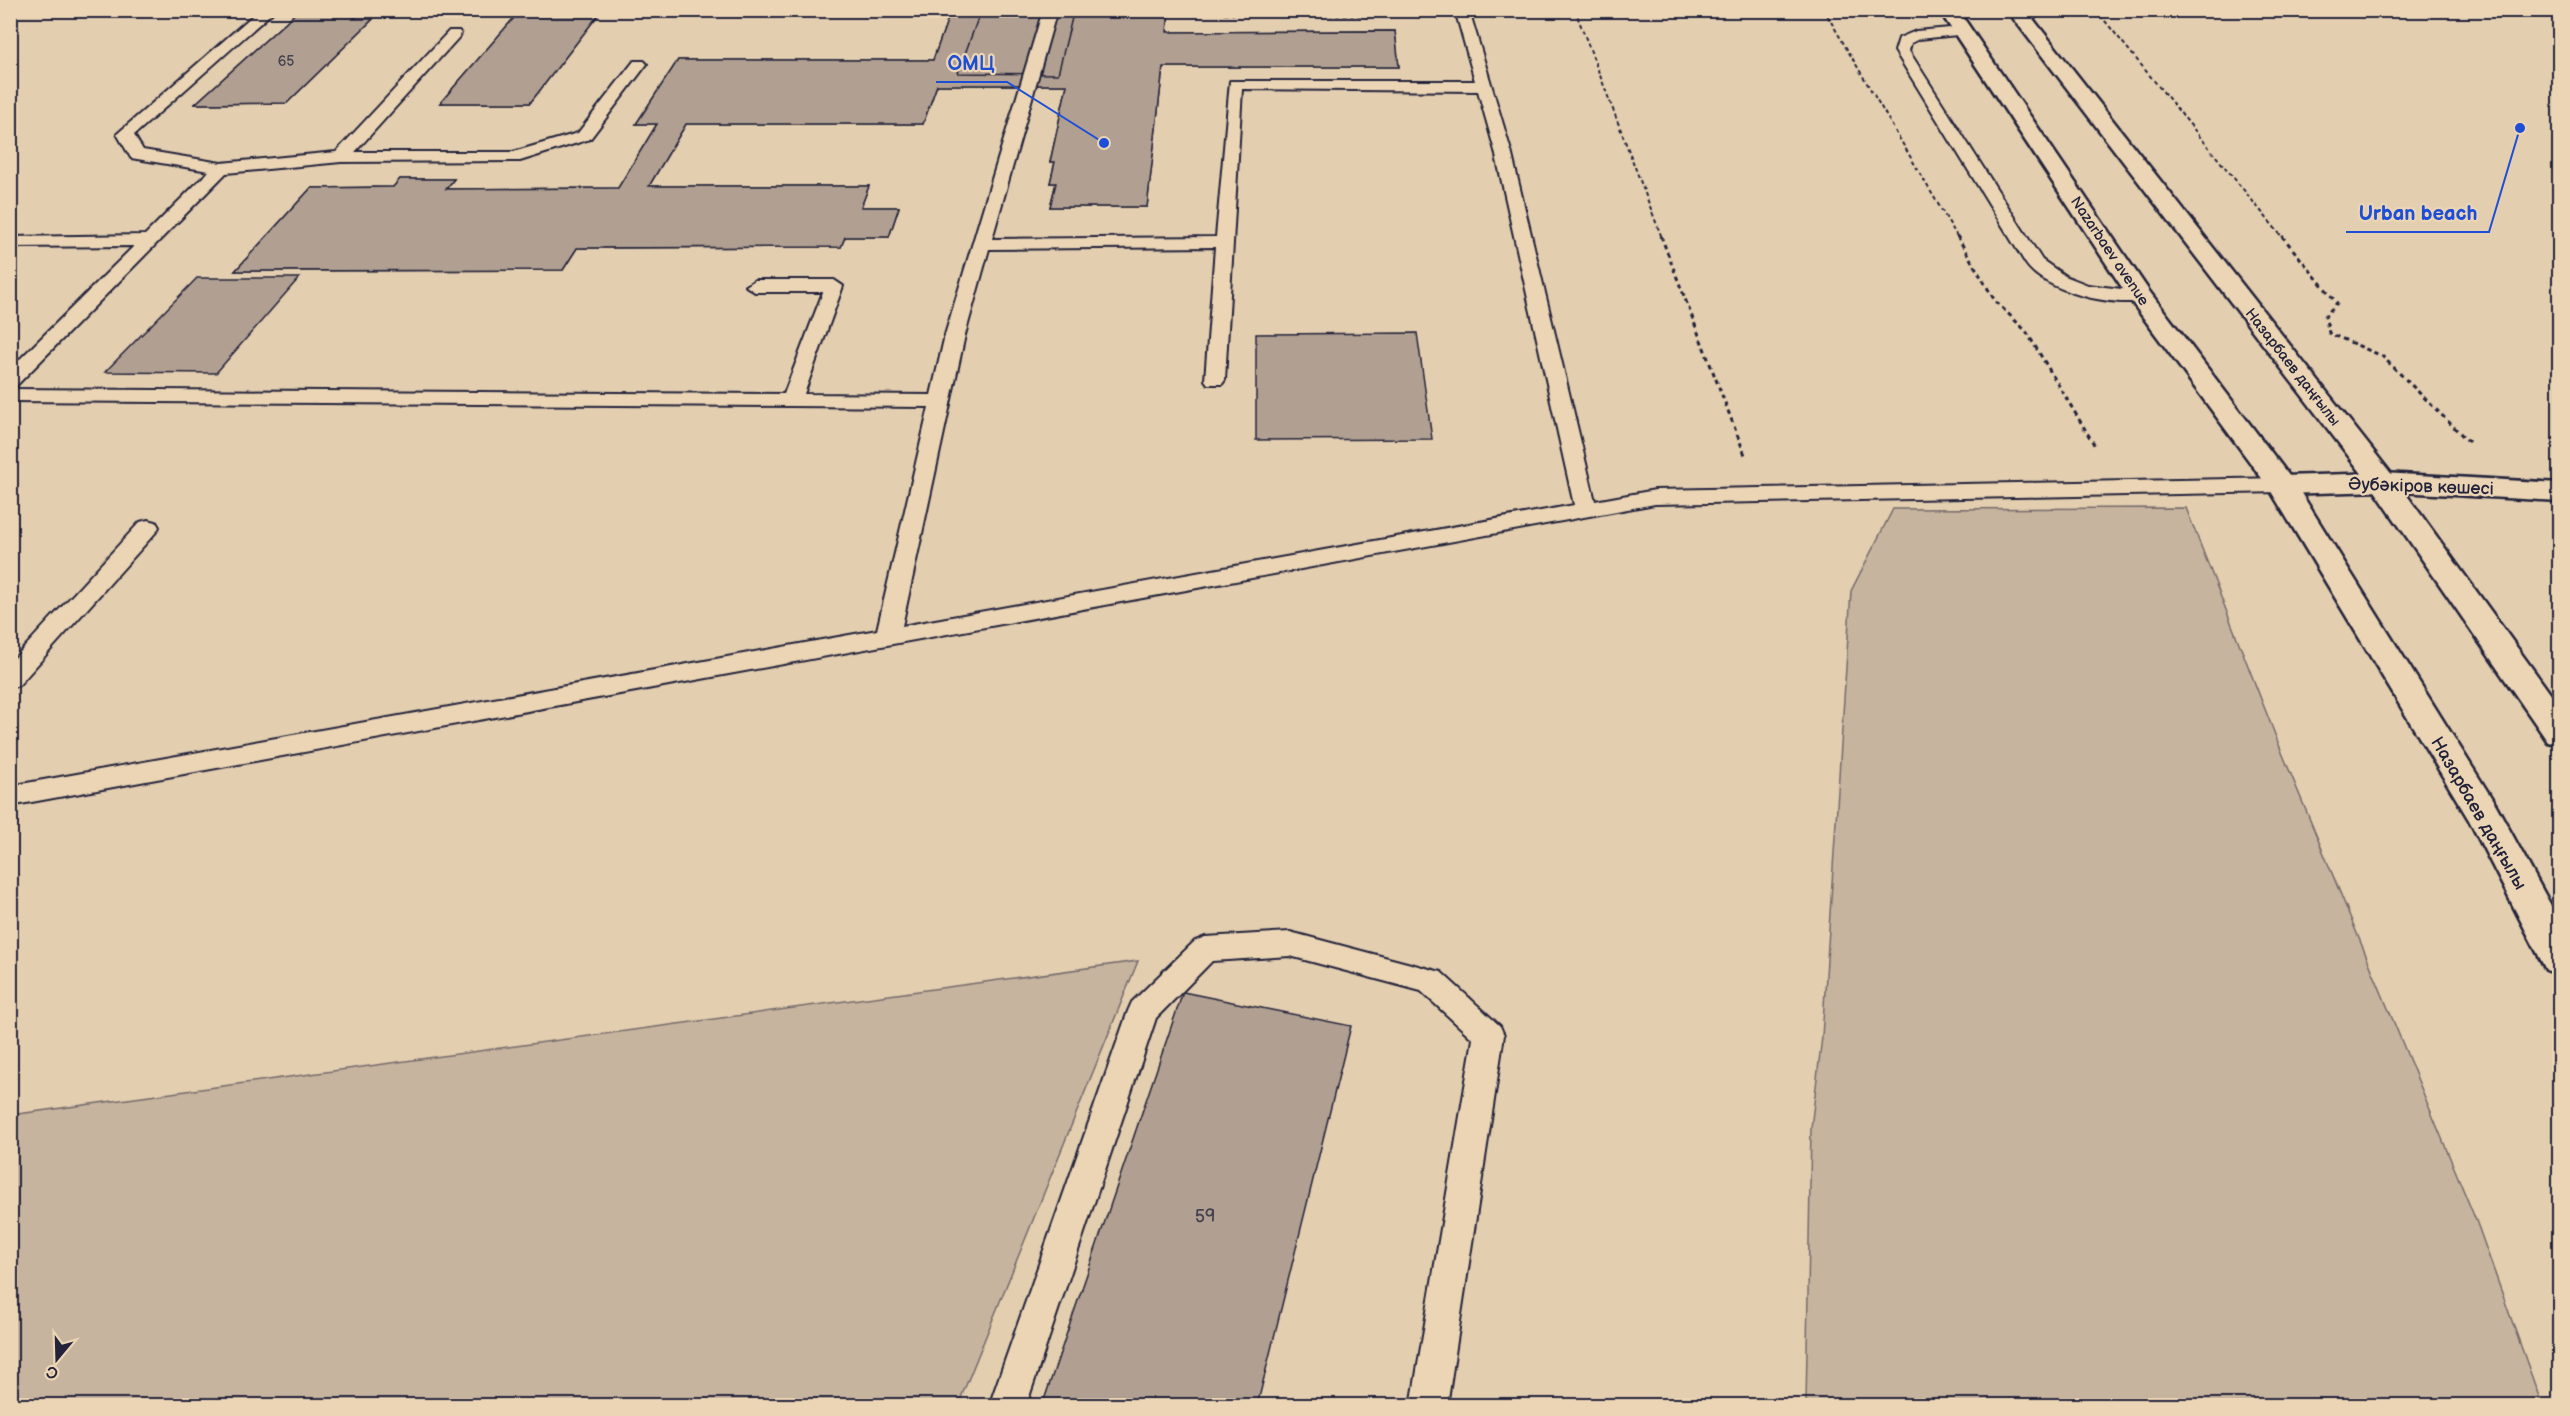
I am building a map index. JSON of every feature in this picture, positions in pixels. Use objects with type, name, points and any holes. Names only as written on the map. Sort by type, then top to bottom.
[{"type":"main road","name":"Nazarbaev avenue","points":[[1948,10],[2140,296],[2282,485]]},
{"type":"main road","name":"Назарбаев даңғылы","points":[[2016,10],[2383,482],[2559,733]]},
{"type":"main road","name":"Әубәкіров көшесі","points":[[2282,485],[2383,482],[2559,492]]},
{"type":"main road","name":"Назарбаев даңғылы","points":[[2282,485],[2484,814],[2559,959]]},
{"type":"lane","points":[[268,10],[125,134],[137,154],[221,168],[341,157],[514,157],[584,136],[639,64]]},
{"type":"lane","points":[[888,636],[955,335],[1050,10]]},
{"type":"lane","points":[[1462,14],[1503,151],[1586,509]]},
{"type":"lane","points":[[1962,31],[1916,35],[1904,41],[1902,51],[2035,264],[2051,278],[2076,289],[2108,295],[2140,296]]},
{"type":"lane","points":[[341,157],[454,34]]},
{"type":"lane","points":[[1215,381],[1235,84],[1484,87]]},
{"type":"lane","points":[[10,381],[221,168]]},
{"type":"lane","points":[[10,242],[150,240]]},
{"type":"lane","points":[[982,244],[1225,242]]},
{"type":"lane","points":[[755,286],[834,286],[792,400]]},
{"type":"lane","points":[[10,395],[940,401]]},
{"type":"lane","points":[[10,796],[1655,497],[2282,485]]},
{"type":"lane","points":[[10,679],[148,527]]},
{"type":"lane","points":[[1007,1406],[1143,1011],[1205,950],[1290,944],[1430,981],[1489,1035],[1429,1406]]},
{"type":"path","points":[[1575,10],[1761,494]]},
{"type":"path","points":[[1824,10],[1995,301],[2026,331],[2121,488]]},
{"type":"path","points":[[2096,10],[2337,303],[2325,316],[2329,333],[2382,356],[2517,489]]},
{"type":"path","points":[[1224,14],[1462,14]]},
{"type":"shaded area","points":[[2186,508],[2283,755],[2477,1223],[2542,1405],[1806,1405],[1811,1128],[1822,1037],[1851,591],[1893,509]]},
{"type":"shaded area","points":[[1138,961],[958,1405],[11,1405],[11,1115]]},
{"type":"building","points":[[299,10],[602,10],[530,103],[440,103],[520,11],[476,11],[472,15],[410,15],[414,11],[362,11],[353,19],[373,19],[287,103],[195,104]]},
{"type":"building","points":[[299,10],[602,10],[530,103],[440,103],[520,11],[476,11],[472,15],[410,15],[414,11],[362,11],[353,19],[373,19],[287,103],[195,104]]},
{"type":"building","points":[[951,10],[981,10],[958,73],[1058,74],[1074,10],[1169,10],[1167,32],[1395,31],[1399,67],[1163,67],[1147,207],[1050,207],[1056,183],[1050,183],[1055,162],[1050,162],[1067,85],[937,85],[923,124],[686,124],[649,186],[869,186],[861,207],[899,207],[889,237],[845,237],[841,247],[577,248],[563,270],[235,271],[311,188],[393,187],[400,179],[454,179],[446,189],[618,188],[657,124],[636,124],[678,60],[933,60]]},
{"type":"building","points":[[951,10],[1169,10],[1167,32],[1395,31],[1399,67],[1163,67],[1147,207],[1050,207],[1056,183],[1050,183],[1055,162],[1050,162],[1067,85],[937,85],[923,124],[686,124],[649,186],[869,186],[861,207],[899,207],[889,237],[845,237],[841,247],[577,248],[563,270],[235,271],[311,188],[393,187],[400,179],[454,179],[446,189],[618,188],[657,124],[636,124],[678,60],[933,60]]},
{"type":"building","points":[[981,10],[1074,10],[1058,74],[958,73]]},
{"type":"building","points":[[197,278],[299,278],[216,373],[105,372]]},
{"type":"building","points":[[1417,333],[1432,439],[1256,440],[1256,334]]},
{"type":"building","points":[[1183,992],[1351,1026],[1257,1406],[1042,1406]]},
{"type":"place","name":"Urban beach","points":[[2520,128]]},
{"type":"place","name":"ОМЦ","points":[[1104,143]]}]
